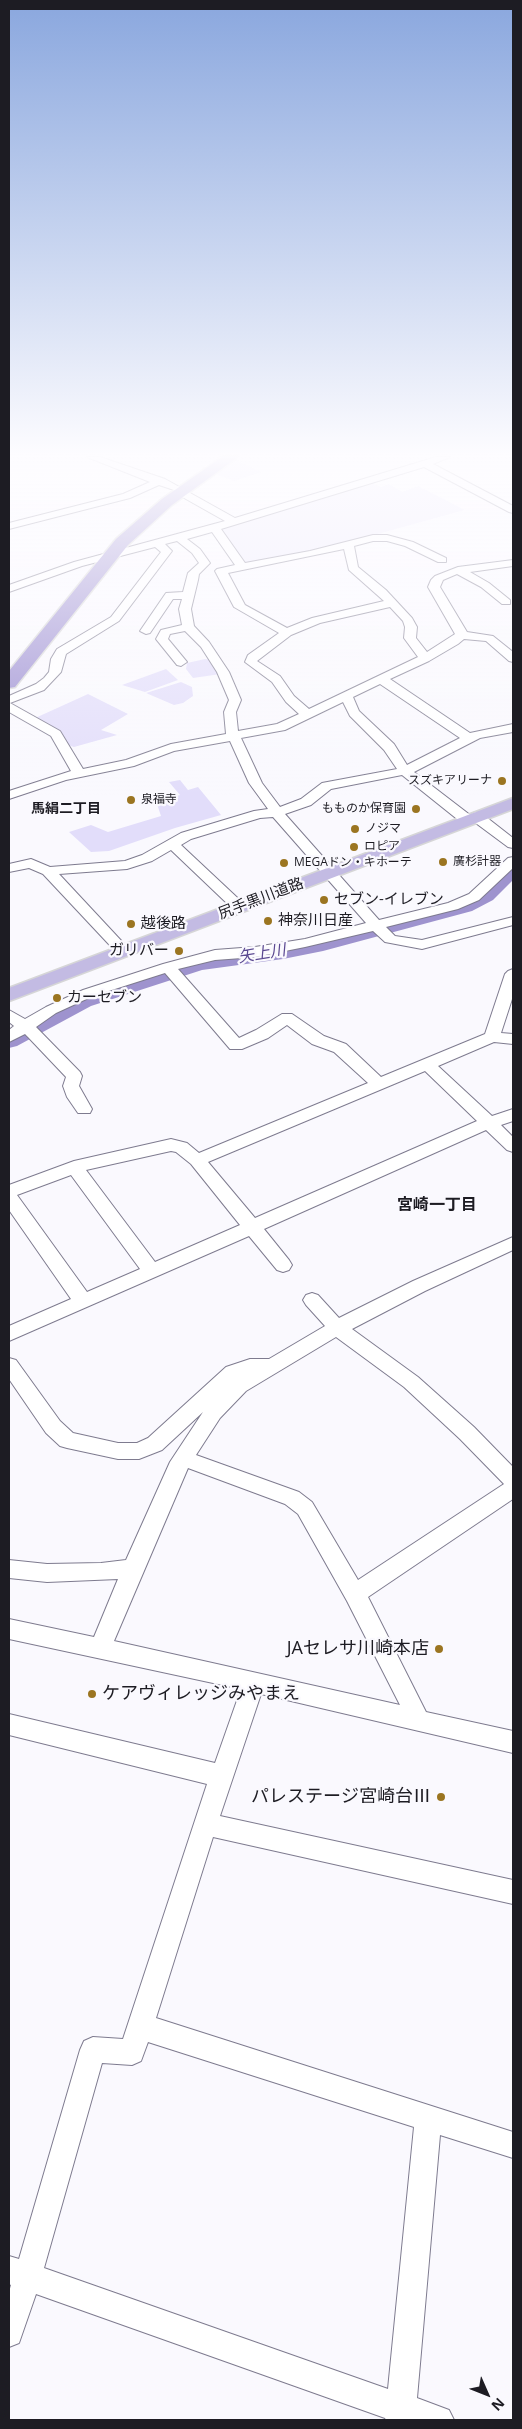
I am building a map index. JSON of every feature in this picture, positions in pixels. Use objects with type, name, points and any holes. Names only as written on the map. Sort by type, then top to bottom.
[{"type":"highway","points":[[9,665],[91,570]]},
{"type":"highway","points":[[9,683],[93,570]]},
{"type":"main road","name":"尻手黒川道路","points":[[9,995],[513,803]]},
{"type":"street","points":[[9,589],[65,570]]},
{"type":"street","points":[[9,700],[40,687],[48,681],[55,672],[57,659],[61,652],[115,619],[152,570]]},
{"type":"street","points":[[197,570],[194,573],[185,609],[188,627],[205,645],[223,672],[235,700],[230,712],[230,730],[256,783],[277,812],[328,873],[377,927],[395,940],[409,944],[422,944],[513,921]]},
{"type":"street","points":[[224,570],[221,571],[240,607],[287,633]]},
{"type":"street","points":[[356,570],[408,620],[411,627],[410,638],[425,658]]},
{"type":"street","points":[[457,570],[439,578],[434,587],[461,635]]},
{"type":"street","points":[[459,570],[484,585],[506,602]]},
{"type":"street","points":[[146,631],[170,595],[188,596]]},
{"type":"street","points":[[307,714],[290,699],[276,678],[251,662],[252,658],[287,633],[329,616],[392,603]]},
{"type":"street","points":[[181,662],[162,640],[165,632],[188,627]]},
{"type":"street","points":[[9,795],[79,773],[129,763],[180,746],[272,730],[425,658],[454,642],[461,635]]},
{"type":"street","points":[[461,635],[489,638],[513,658]]},
{"type":"street","points":[[382,679],[469,738]]},
{"type":"street","points":[[346,696],[354,713],[389,747],[406,771],[471,818],[513,844]]},
{"type":"street","points":[[9,707],[56,734],[79,773]]},
{"type":"street","points":[[48,871],[127,865],[147,858],[186,836],[259,814],[277,812],[306,802],[327,786],[406,771],[476,735],[513,728]]},
{"type":"street","points":[[172,844],[239,907]]},
{"type":"street","points":[[9,1037],[28,1029],[52,1010],[88,993],[168,967],[215,955],[255,952],[305,943],[377,927],[453,906],[474,897],[513,861]]},
{"type":"street","points":[[9,868],[31,862],[48,871],[123,951]]},
{"type":"street","points":[[168,967],[236,1045],[262,1034],[287,1018],[318,1040],[340,1048],[379,1084]]},
{"type":"street","points":[[492,1037],[513,974]]},
{"type":"street","points":[[9,1015],[28,1029],[74,1076],[71,1086],[75,1097],[84,1109]]},
{"type":"street","points":[[197,1160],[492,1037],[513,1040]]},
{"type":"street","points":[[427,1064],[513,1146]]},
{"type":"street","points":[[9,1334],[488,1123],[513,1115]]},
{"type":"street","points":[[9,1191],[74,1167],[171,1145],[181,1147],[197,1160],[283,1266]]},
{"type":"street","points":[[74,1167],[152,1271]]},
{"type":"street","points":[[9,1197],[83,1301]]},
{"type":"street","points":[[100,1649],[133,1568],[183,1458],[213,1412],[239,1386],[337,1328],[418,1286],[513,1243]]},
{"type":"street","points":[[312,1300],[337,1328],[411,1382],[467,1433],[513,1480]]},
{"type":"street","points":[[9,1366],[53,1427],[67,1440],[118,1452],[139,1451],[155,1444],[233,1372],[250,1366],[272,1366]]},
{"type":"street","points":[[183,1458],[292,1498],[305,1508],[355,1594],[420,1722]]},
{"type":"street","points":[[355,1594],[513,1488]]},
{"type":"street","points":[[9,1569],[47,1572],[101,1572],[133,1568]]},
{"type":"street","points":[[9,1628],[175,1664],[249,1698],[420,1722],[513,1742]]},
{"type":"street","points":[[9,2333],[18,2273],[93,2050],[132,2052],[205,1824],[249,1698]]},
{"type":"street","points":[[9,1724],[222,1776]]},
{"type":"street","points":[[205,1824],[513,1892]]},
{"type":"street","points":[[139,2026],[513,2145]]},
{"type":"street","points":[[400,2414],[428,2118]]},
{"type":"street","points":[[18,2273],[400,2414],[440,2420]]},
{"type":"shaded area","points":[[205,659],[213,660],[221,674],[193,678],[186,669],[187,663]]},
{"type":"shaded area","points":[[166,669],[178,680],[145,692],[122,685]]},
{"type":"shaded area","points":[[181,682],[192,687],[193,696],[183,703],[174,705],[146,693]]},
{"type":"shaded area","points":[[88,694],[128,714],[101,730],[117,735],[74,747],[68,745],[33,719]]},
{"type":"shaded area","points":[[180,780],[188,790],[198,787],[221,815],[175,828],[109,851],[91,852],[69,832],[91,825],[108,832],[161,816],[156,801],[180,795],[169,782]]},
{"type":"waterway","name":"矢上川","points":[[9,1041],[83,1001],[199,964],[283,953],[323,945],[465,907],[486,896],[513,869]]},
{"type":"place","name":"スズキアリーナ","points":[[502,781]]},
{"type":"place","name":"泉福寺","points":[[131,800]]},
{"type":"place","name":"もものか保育園","points":[[416,809]]},
{"type":"place","name":"ノジマ","points":[[355,829]]},
{"type":"place","name":"ロピア","points":[[354,847]]},
{"type":"place","name":"廣杉計器","points":[[443,862]]},
{"type":"place","name":"MEGAドン・キホーテ","points":[[284,863]]},
{"type":"place","name":"セブン-イレブン","points":[[324,900]]},
{"type":"place","name":"神奈川日産","points":[[268,921]]},
{"type":"place","name":"越後路","points":[[131,924]]},
{"type":"place","name":"ガリバー","points":[[179,951]]},
{"type":"place","name":"カーセブン","points":[[57,998]]},
{"type":"place","name":"JAセレサ川崎本店","points":[[439,1649]]},
{"type":"place","name":"ケアヴィレッジみやまえ","points":[[92,1694]]},
{"type":"place","name":"パレステージ宮崎台Ⅲ","points":[[441,1797]]},
{"type":"district","name":"馬絹二丁目","points":[[66,809]]},
{"type":"district","name":"宮崎一丁目","points":[[437,1205]]}]
